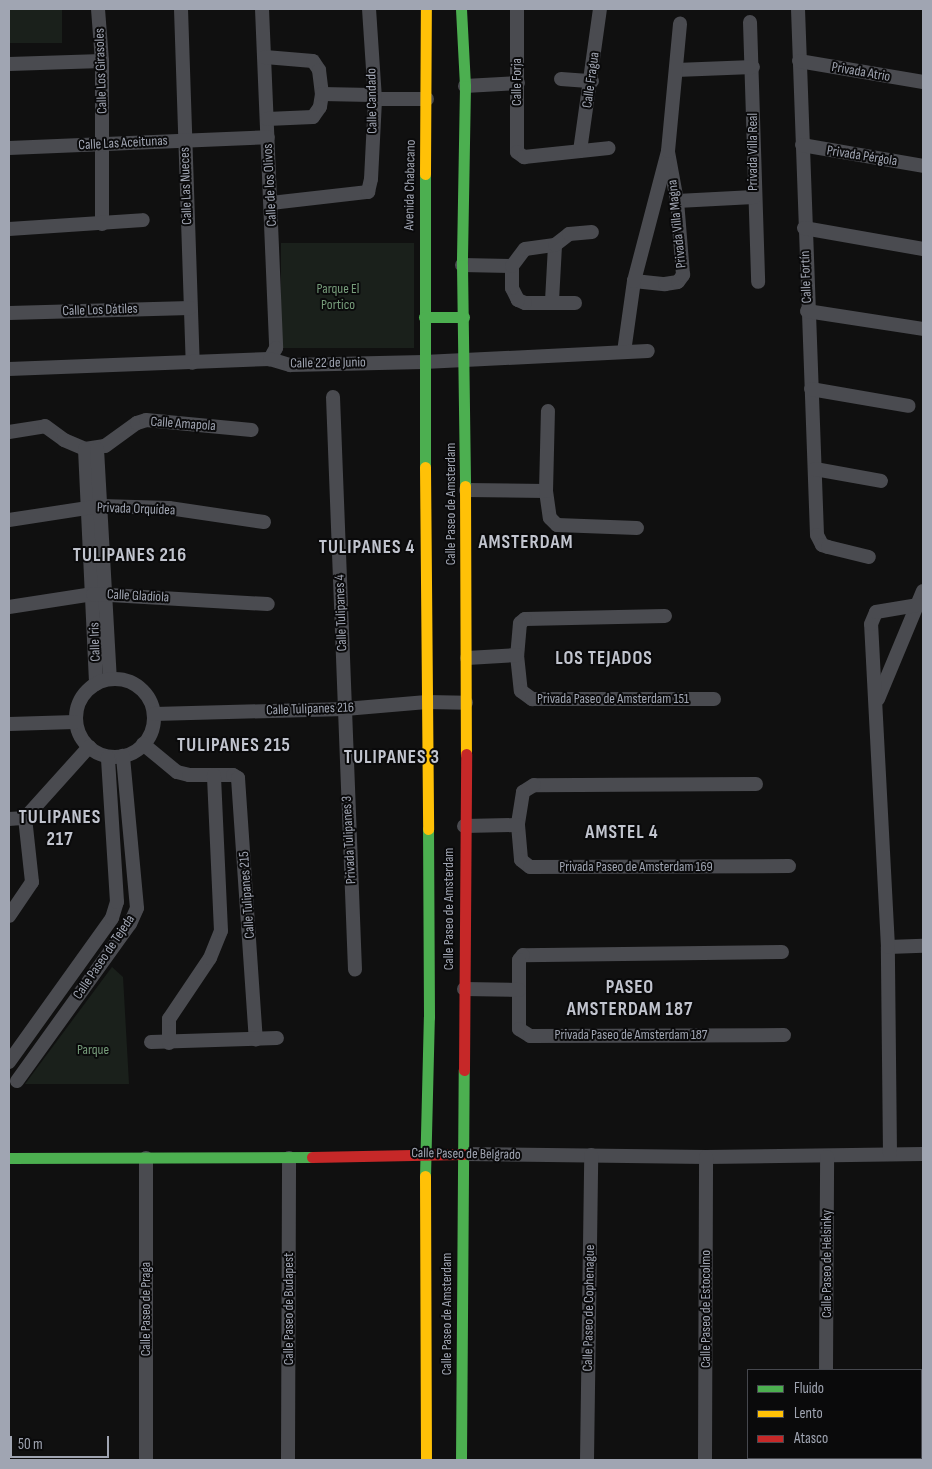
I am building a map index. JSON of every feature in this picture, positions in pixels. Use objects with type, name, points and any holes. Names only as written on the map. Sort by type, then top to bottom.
[{"type":"main road","name":"Avenida Chabacano","points":[[424,362],[427,99],[426,9]]},
{"type":"main road","points":[[461,9],[465,86],[462,265],[465,358]]},
{"type":"main road","points":[[424,317],[464,317]]},
{"type":"main road","name":"Calle Paseo de Amsterdam","points":[[461,1460],[464,826],[467,658],[465,358]]},
{"type":"main road","name":"Calle Paseo de Amsterdam","points":[[424,362],[429,1017],[425,1153],[426,1460]]},
{"type":"main road","name":"Calle Paseo de Belgrado","points":[[9,1158],[289,1158],[425,1153],[462,1154]]},
{"type":"street","name":"Calle Los Girasoles","points":[[98,9],[102,61],[102,224]]},
{"type":"street","name":"Calle Las Nueces","points":[[181,9],[190,308],[194,363]]},
{"type":"street","name":"Calle de los Olivos","points":[[262,9],[276,348],[270,359]]},
{"type":"street","name":"Calle Candado","points":[[271,203],[368,192],[371,179],[373,97],[369,9]]},
{"type":"street","name":"Calle Forja","points":[[517,9],[518,83],[516,148],[520,155],[524,157],[580,151]]},
{"type":"street","name":"Calle Fragua","points":[[580,151],[592,81],[600,9]]},
{"type":"street","name":"Calle Fortín","points":[[798,9],[804,228],[817,535],[822,545],[870,558]]},
{"type":"street","name":"Privada Villa Real","points":[[750,22],[753,66],[754,197],[758,282]]},
{"type":"street","name":"Privada Villa Magna","points":[[624,352],[634,281],[668,151],[680,24]]},
{"type":"street","points":[[265,57],[310,60],[319,70],[322,94],[319,111],[306,119],[267,119]]},
{"type":"street","points":[[9,64],[102,61]]},
{"type":"street","name":"Privada Atrio","points":[[799,61],[923,82]]},
{"type":"street","points":[[676,70],[753,66]]},
{"type":"street","points":[[561,79],[592,81]]},
{"type":"street","points":[[465,86],[518,83]]},
{"type":"street","points":[[322,94],[427,99]]},
{"type":"street","name":"Calle Las Aceitunas","points":[[9,148],[268,137]]},
{"type":"street","name":"Privada Pérgola","points":[[802,146],[923,166]]},
{"type":"street","points":[[580,151],[609,148]]},
{"type":"street","name":"Privada Villa Magna","points":[[634,281],[665,284],[678,282],[683,275],[677,201],[668,151]]},
{"type":"street","points":[[677,201],[754,197]]},
{"type":"street","points":[[9,229],[143,220]]},
{"type":"street","points":[[804,228],[923,249]]},
{"type":"street","points":[[462,265],[515,260],[537,245],[555,245],[569,234],[592,232]]},
{"type":"street","points":[[552,302],[555,245]]},
{"type":"street","points":[[515,260],[512,288],[518,300],[525,303],[574,303]]},
{"type":"street","name":"Calle Los Dátiles","points":[[9,313],[190,308]]},
{"type":"street","points":[[807,311],[923,329]]},
{"type":"street","name":"Calle 22 de Junio","points":[[9,369],[270,359],[290,365],[424,362],[465,358],[648,351]]},
{"type":"street","points":[[811,389],[909,406]]},
{"type":"street","name":"Calle Tulipanes 4","points":[[333,397],[345,709]]},
{"type":"street","points":[[548,411],[546,491],[550,518],[557,525],[637,528]]},
{"type":"street","name":"Calle Amapola","points":[[91,449],[146,420],[252,430]]},
{"type":"street","points":[[9,432],[45,426],[64,440],[91,449]]},
{"type":"street","name":"Calle Iris","points":[[91,449],[100,594],[110,679]]},
{"type":"street","points":[[815,469],[881,481]]},
{"type":"street","points":[[466,490],[546,491]]},
{"type":"street","name":"Privada Orquídea","points":[[9,520],[94,507],[169,508],[264,522]]},
{"type":"street","points":[[877,700],[923,591]]},
{"type":"street","name":"Calle Iris","points":[[96,684],[100,594]]},
{"type":"street","name":"Calle Gladiola","points":[[9,607],[100,594],[268,604]]},
{"type":"street","points":[[890,1154],[888,947],[872,616],[883,610],[918,606]]},
{"type":"street","name":"Privada Paseo de Amsterdam 151","points":[[665,616],[531,616],[520,623],[517,655],[521,691],[532,699],[714,699]]},
{"type":"street","points":[[467,658],[517,655]]},
{"type":"street","points":[[110,679],[136,685],[147,696],[154,714],[153,725],[143,744],[123,756],[108,757],[89,747],[83,740],[75,722],[82,697],[96,684],[110,679]]},
{"type":"street","name":"Calle Tulipanes 216","points":[[154,714],[345,709],[427,702],[466,703]]},
{"type":"street","name":"Privada Tulipanes 3","points":[[345,709],[355,970]]},
{"type":"street","points":[[9,724],[75,722]]},
{"type":"street","name":"Calle Tulipanes 215","points":[[143,744],[177,772],[189,776],[214,775],[238,778],[256,1038]]},
{"type":"street","points":[[9,819],[25,818],[89,747]]},
{"type":"street","name":"Calle Paseo de Tejeda","points":[[17,1081],[130,924],[137,908],[123,756]]},
{"type":"street","name":"Calle Paseo de Tejeda","points":[[9,1062],[112,918],[118,902],[108,757]]},
{"type":"street","name":"Calle Tulipanes 215","points":[[169,1043],[169,1019],[210,958],[221,931],[214,775]]},
{"type":"street","name":"Privada Paseo de Amsterdam 169","points":[[756,784],[534,785],[523,792],[518,825],[521,860],[530,867],[789,866]]},
{"type":"street","points":[[9,916],[32,882],[25,818]]},
{"type":"street","points":[[464,826],[518,825]]},
{"type":"street","points":[[888,947],[923,946]]},
{"type":"street","name":"Privada Paseo de Amsterdam 187","points":[[782,952],[531,953],[523,955],[519,960],[519,1029],[530,1036],[784,1035]]},
{"type":"street","points":[[464,989],[519,990]]},
{"type":"street","points":[[151,1042],[169,1043],[277,1038]]},
{"type":"street","name":"Calle Paseo de Belgrado","points":[[462,1154],[827,1157],[923,1154]]},
{"type":"street","name":"Calle Paseo de Cophenague","points":[[587,1460],[591,1156]]},
{"type":"street","name":"Calle Paseo de Estocolmo","points":[[705,1460],[706,1157]]},
{"type":"street","name":"Calle Paseo de Helsinky","points":[[826,1369],[827,1157]]},
{"type":"street","name":"Calle Paseo de Praga","points":[[146,1158],[146,1460]]},
{"type":"street","name":"Calle Paseo de Budapest","points":[[288,1460],[289,1158]]},
{"type":"green space","points":[[9,9],[62,9],[62,43],[9,43]]},
{"type":"green space","name":"Parque El Portico","points":[[281,243],[414,243],[414,348],[281,348]]},
{"type":"green space","name":"Parque","points":[[112,967],[123,977],[129,1084],[25,1084]]},
{"type":"traffic: fast","points":[[461,9],[465,86],[462,265],[465,486]]},
{"type":"traffic: fast","points":[[425,174],[425,467]]},
{"type":"traffic: fast","points":[[424,317],[464,317]]},
{"type":"traffic: fast","points":[[425,1176],[429,1017],[428,829]]},
{"type":"traffic: fast","points":[[461,1460],[464,1070]]},
{"type":"traffic: fast","points":[[9,1158],[312,1157]]},
{"type":"traffic: slow","points":[[425,174],[426,9]]},
{"type":"traffic: slow","points":[[425,467],[428,829]]},
{"type":"traffic: slow","points":[[465,486],[466,754]]},
{"type":"traffic: slow","points":[[425,1176],[426,1460]]},
{"type":"traffic: jam","points":[[464,1070],[466,754]]},
{"type":"traffic: jam","points":[[312,1157],[463,1154]]},
{"type":"district","name":"AMSTERDAM","points":[[526,543]]},
{"type":"district","name":"TULIPANES 4","points":[[367,548]]},
{"type":"district","name":"TULIPANES 216","points":[[130,556]]},
{"type":"district","name":"LOS TEJADOS","points":[[604,659]]},
{"type":"district","name":"TULIPANES 215","points":[[234,746]]},
{"type":"district","name":"TULIPANES 3","points":[[392,758]]},
{"type":"district","name":"TULIPANES 217","points":[[60,829]]},
{"type":"district","name":"AMSTEL 4","points":[[622,833]]},
{"type":"district","name":"PASEO AMSTERDAM 187","points":[[630,999]]}]
